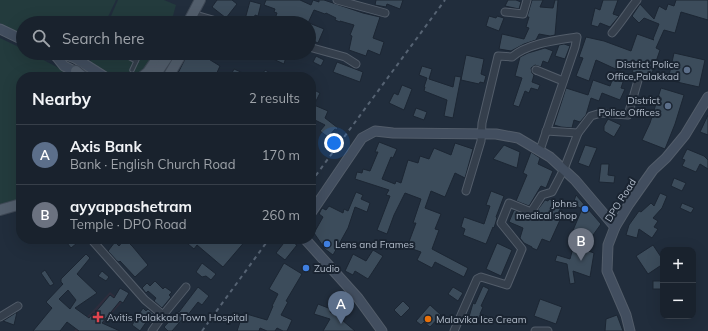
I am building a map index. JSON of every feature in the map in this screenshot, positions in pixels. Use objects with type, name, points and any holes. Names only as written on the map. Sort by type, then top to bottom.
[{"type":"main road","points":[[193,16],[200,0]]},
{"type":"main road","points":[[148,72],[156,60]]},
{"type":"main road","points":[[157,72],[165,60]]},
{"type":"main road","points":[[171,72],[178,60]]},
{"type":"main road","points":[[0,210],[16,205]]},
{"type":"street","points":[[337,0],[385,13]]},
{"type":"street","points":[[505,12],[523,14],[527,0]]},
{"type":"street","points":[[612,33],[637,0]]},
{"type":"street","points":[[0,29],[16,37]]},
{"type":"street","points":[[466,191],[482,129],[498,56],[512,57],[517,52],[526,48],[557,40],[578,37],[541,145]]},
{"type":"street","points":[[316,49],[345,57],[356,64]]},
{"type":"street","points":[[57,60],[64,66],[75,72]]},
{"type":"street","points":[[78,60],[97,72]]},
{"type":"street","points":[[536,70],[563,80]]},
{"type":"street","points":[[454,331],[478,279],[481,277],[506,286],[522,249],[501,223],[509,203],[531,212],[542,195],[552,192],[565,166],[578,133],[591,116],[601,113],[628,115],[639,77]]},
{"type":"street","name":"DPO Road","points":[[630,331],[626,315],[607,271],[606,259],[608,245],[615,227],[629,204],[649,176],[705,110],[708,97]]},
{"type":"street","points":[[316,206],[362,138],[376,131],[482,129],[541,145],[550,157],[565,166],[615,227]]},
{"type":"street","points":[[546,131],[578,133]]},
{"type":"street","points":[[95,244],[145,300],[163,316]]},
{"type":"street","points":[[309,244],[358,298],[382,331]]},
{"type":"street","points":[[152,331],[186,287]]},
{"type":"street","points":[[0,317],[18,306]]},
{"type":"street","points":[[534,331],[548,331]]},
{"type":"lane","points":[[132,70],[136,61]]},
{"type":"shaded area","name":"Avitis Palakkad Town Hospital","points":[[110,292],[122,302],[96,331],[74,331]]},
{"type":"green space","points":[[0,0],[116,0],[108,16],[16,16],[16,31],[0,23]]},
{"type":"green space","points":[[118,0],[164,0],[176,5],[173,16],[111,16]]},
{"type":"green space","points":[[0,38],[16,46],[16,60],[43,60],[66,72],[16,72],[16,200],[0,205]]},
{"type":"green space","points":[[91,60],[150,60],[140,72],[95,72],[87,68]]},
{"type":"building","points":[[217,0],[232,0],[237,4],[228,16],[223,16],[212,7]]},
{"type":"building","points":[[266,0],[300,0],[311,5],[313,0],[319,2],[319,0],[324,0],[380,17],[373,38],[384,42],[380,55],[368,50],[366,56],[349,50],[352,36],[350,35],[354,25],[340,22],[335,20],[336,18],[326,13],[325,14],[314,10],[311,16],[276,16],[277,13],[274,12],[275,9],[264,5]]},
{"type":"building","points":[[376,0],[403,0],[400,9],[387,4],[386,7],[375,5]]},
{"type":"building","points":[[508,0],[516,0],[521,2],[519,9],[505,6]]},
{"type":"building","points":[[532,0],[543,0],[540,7],[553,8],[555,0],[558,0],[555,35],[550,36],[539,34],[536,40],[511,51],[499,49],[502,34],[524,39],[529,28],[526,27],[529,17],[527,17]]},
{"type":"building","points":[[603,0],[618,0],[613,14],[619,16],[610,27],[600,23],[598,27],[591,25],[595,8],[600,10]]},
{"type":"building","points":[[676,0],[708,0],[708,20],[681,12],[675,33],[664,30],[656,48],[660,50],[649,78],[644,76],[641,72],[632,72],[633,70],[623,66],[620,71],[596,60],[589,81],[576,76],[583,58],[579,57],[586,37],[604,41],[631,51],[637,34],[654,40],[653,39],[659,24],[644,18],[639,23],[632,16],[640,4],[654,19],[659,6],[666,10],[668,4],[674,6]]},
{"type":"building","points":[[250,1],[261,4],[258,16],[246,16]]},
{"type":"building","points":[[489,16],[504,18],[499,31],[486,26]]},
{"type":"building","points":[[316,26],[324,29],[318,43],[316,42]]},
{"type":"building","points":[[564,44],[570,46],[565,59],[555,56],[559,45]]},
{"type":"building","points":[[545,48],[553,51],[548,63],[543,61],[541,67],[535,65],[531,68],[534,75],[532,82],[540,85],[538,90],[531,88],[529,93],[525,91],[519,107],[513,105],[522,78],[515,76],[520,57]]},
{"type":"building","name":"District Police Office,Palakkad","points":[[674,53],[705,60],[699,87],[668,80]]},
{"type":"building","points":[[466,55],[484,59],[481,74],[486,76],[484,83],[480,82],[479,84],[461,80]]},
{"type":"building","points":[[316,56],[324,60],[321,66],[313,62],[316,60]]},
{"type":"building","points":[[184,60],[210,60],[220,66],[217,72],[178,72]]},
{"type":"building","points":[[275,60],[285,60],[284,64]]},
{"type":"building","points":[[337,62],[363,72],[360,82],[333,72]]},
{"type":"building","points":[[422,66],[432,69],[429,79],[453,87],[455,76],[461,77],[453,118],[444,116],[447,100],[424,91],[427,78],[419,75]]},
{"type":"building","points":[[234,69],[241,72],[232,72]]},
{"type":"building","points":[[614,75],[624,79],[621,88],[625,89],[620,100],[602,93],[599,101],[591,98],[586,115],[580,122],[574,120],[572,128],[554,125],[566,88],[588,95],[593,80],[610,86]]},
{"type":"building","points":[[402,85],[412,89],[404,110],[389,103],[394,93],[398,95]]},
{"type":"building","points":[[661,88],[684,95],[665,149],[642,140],[650,123]]},
{"type":"building","points":[[316,91],[320,93],[316,101]]},
{"type":"building","points":[[316,106],[328,111],[325,118],[338,128],[337,130],[335,129],[328,137],[320,131],[325,125],[316,120]]},
{"type":"building","points":[[416,108],[427,112],[424,120],[413,116]]},
{"type":"building","points":[[708,115],[708,135],[700,132]]},
{"type":"building","points":[[608,119],[621,125],[614,137],[604,131],[604,126]]},
{"type":"building","points":[[379,142],[397,149],[393,158],[391,157],[382,179],[395,184],[396,181],[401,183],[408,160],[418,163],[420,156],[429,159],[434,148],[451,155],[455,143],[473,149],[465,178],[455,173],[445,197],[431,191],[425,208],[441,214],[435,229],[439,230],[432,249],[468,268],[464,277],[435,262],[432,268],[417,260],[421,252],[407,247],[416,223],[413,223],[421,199],[405,193],[394,215],[387,234],[377,230],[390,196],[386,195],[389,190],[355,179],[357,172],[362,173],[363,169],[370,171],[378,152],[375,152]]},
{"type":"building","points":[[504,145],[520,152],[517,168],[493,159]]},
{"type":"building","points":[[585,145],[597,148],[589,167],[578,163]]},
{"type":"building","points":[[687,149],[704,156],[708,160],[708,169],[700,164],[696,172],[682,166],[685,160],[682,159]]},
{"type":"building","points":[[531,152],[540,158],[538,164],[553,171],[546,188],[541,186],[529,206],[516,201],[527,175],[523,173]]},
{"type":"building","points":[[601,164],[609,164],[608,175],[615,176],[614,183],[599,182]]},
{"type":"building","points":[[674,178],[686,183],[682,191],[671,186]]},
{"type":"building","points":[[491,191],[504,196],[496,217],[494,228],[493,227],[486,244],[463,235],[465,229],[461,227],[464,217],[484,224],[490,206],[486,205]]},
{"type":"building","points":[[356,192],[363,195],[361,199],[370,203],[367,212],[355,207],[348,228],[333,255],[325,249],[316,236],[316,229],[323,217],[319,214],[322,208],[326,210],[329,206],[343,213],[344,209],[348,211]]},
{"type":"building","points":[[660,193],[667,196],[662,208],[653,218],[658,221],[654,227],[658,229],[652,238],[639,229],[637,238],[626,235],[629,225],[639,211],[641,212],[651,203],[654,206]]},
{"type":"building","points":[[576,195],[601,224],[583,249],[594,253],[590,277],[573,271],[575,283],[570,284],[567,264],[555,261],[557,255],[570,259],[576,237],[571,235],[582,209],[573,204]]},
{"type":"building","points":[[549,199],[562,205],[556,218],[560,220],[550,242],[542,239],[537,250],[524,243],[520,238],[523,228],[509,222],[514,210],[529,217],[533,216],[545,200],[548,201]]},
{"type":"building","points":[[682,203],[694,208],[691,213],[680,208]]},
{"type":"building","points":[[497,243],[512,250],[501,276],[486,269]]},
{"type":"building","points":[[68,244],[76,244],[71,248]]},
{"type":"building","points":[[113,244],[117,244],[119,246],[121,244],[130,244],[148,265],[135,277],[108,251]]},
{"type":"building","points":[[188,244],[243,244],[223,267],[197,245],[194,249]]},
{"type":"building","points":[[283,244],[297,245],[285,260],[276,253]]},
{"type":"building","points":[[653,245],[660,256],[660,266],[648,274],[636,256]]},
{"type":"building","points":[[373,250],[383,256],[368,279],[355,271],[353,275],[345,271],[353,254],[366,261]]},
{"type":"building","points":[[86,254],[90,258],[77,274],[97,293],[75,308],[89,318],[110,295],[114,298],[120,288],[129,293],[123,303],[120,301],[102,323],[120,331],[79,331],[67,322],[60,331],[33,331],[52,308],[46,302],[63,284],[61,279]],"holes":[[[68,290],[76,300],[70,309],[59,299]]]},
{"type":"building","points":[[202,263],[216,274],[211,280],[206,276],[202,277],[196,272]]},
{"type":"building","points":[[284,263],[302,274],[286,301],[288,302],[281,315],[292,320],[287,331],[277,328],[275,331],[267,331],[260,328],[259,331],[237,331],[243,313],[267,320],[278,294],[269,289]]},
{"type":"building","points":[[45,270],[54,284],[50,286],[41,273]]},
{"type":"building","points":[[102,271],[109,277],[106,281],[98,276]]},
{"type":"building","points":[[155,281],[163,289],[165,287],[172,292],[169,295],[171,297],[162,308],[154,301],[156,298],[148,291],[146,293],[142,288],[147,283],[150,286]]},
{"type":"building","points":[[653,281],[660,281],[660,289],[653,289]]},
{"type":"building","points":[[483,286],[489,289],[481,306],[483,307],[480,314],[487,316],[485,323],[469,317],[473,303],[475,304]]},
{"type":"building","points":[[198,287],[209,296],[202,305],[198,302],[172,331],[168,331],[164,327],[179,312]]},
{"type":"building","points":[[453,287],[463,293],[458,301],[448,294]]},
{"type":"building","points":[[540,299],[562,307],[556,324],[534,316]]},
{"type":"building","points":[[403,301],[410,308],[401,317],[394,310]]},
{"type":"building","points":[[318,304],[331,309],[330,312],[343,319],[342,320],[355,331],[323,331],[330,319],[314,314]]},
{"type":"building","points":[[430,305],[441,315],[430,327],[424,322],[421,325],[416,321]]},
{"type":"building","points":[[143,308],[146,311],[148,309],[156,316],[151,324],[147,321],[140,331],[132,325]]},
{"type":"building","points":[[17,312],[14,325],[3,321]]},
{"type":"building","points":[[617,315],[623,331],[605,331],[606,319]]},
{"type":"railway","points":[[316,175],[445,0]]},
{"type":"railway","points":[[202,331],[265,244]]},
{"type":"place","name":"District Police Office,Palakkad","points":[[687,70]]},
{"type":"place","name":"District Police Offices","points":[[668,106]]},
{"type":"place","name":"johns medical shop","points":[[585,209]]},
{"type":"place","name":"Lens and Frames","points":[[327,244]]},
{"type":"place","name":"ayyappashetram","points":[[581,261]]},
{"type":"place","name":"Zudio","points":[[306,268]]},
{"type":"place","name":"Avitis Palakkad Town Hospital","points":[[98,317]]},
{"type":"place","name":"Malavika Ice Cream","points":[[428,319]]},
{"type":"place","name":"Axis Bank","points":[[341,324]]}]
